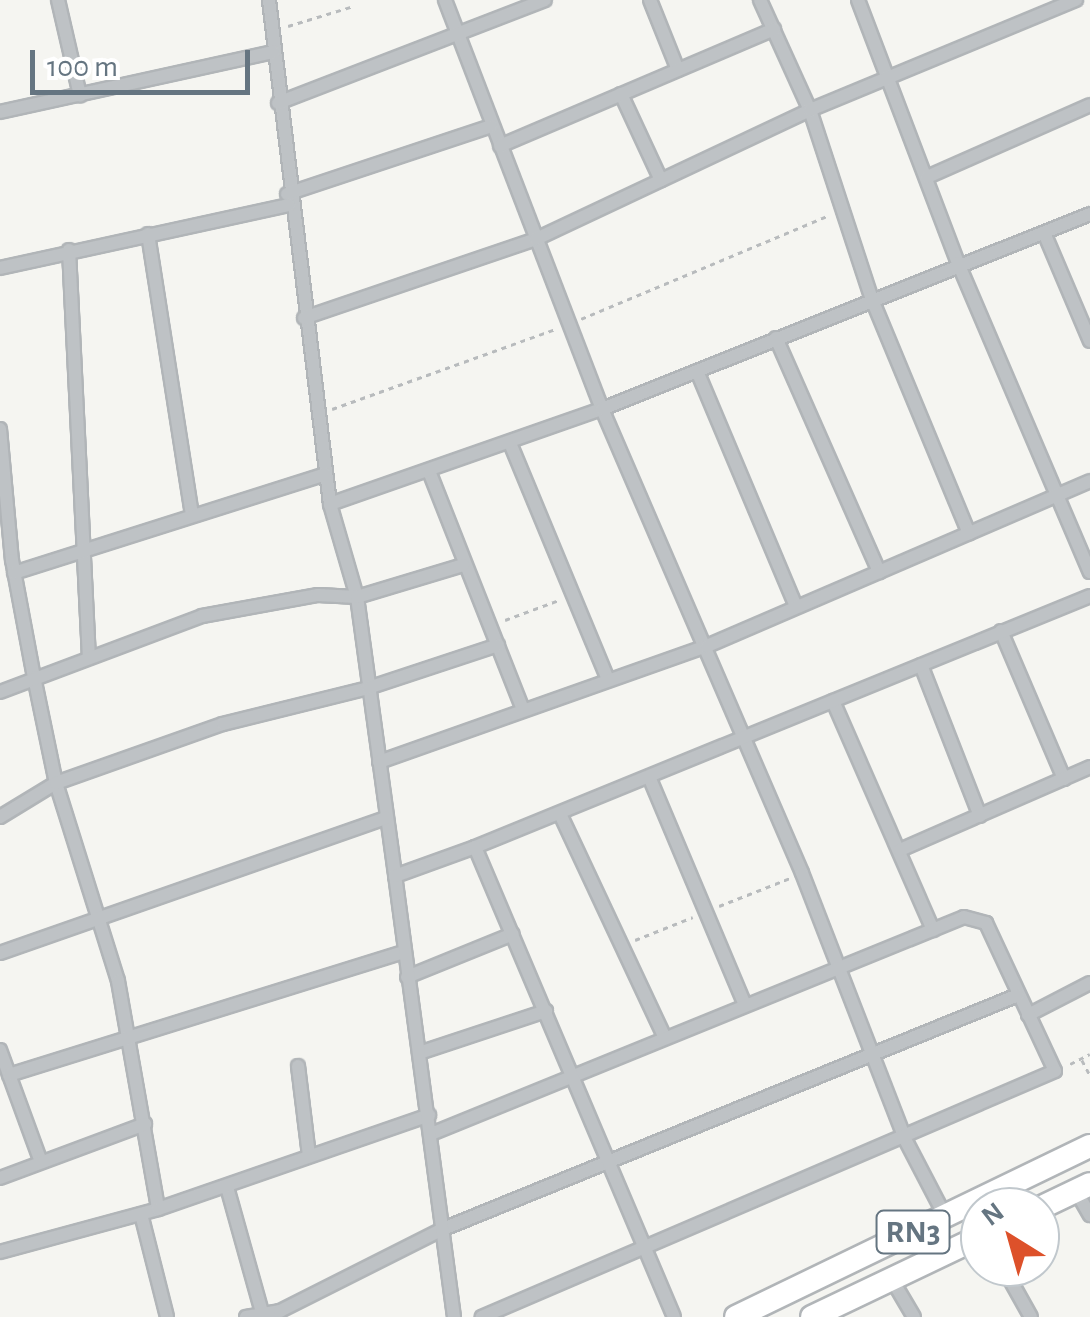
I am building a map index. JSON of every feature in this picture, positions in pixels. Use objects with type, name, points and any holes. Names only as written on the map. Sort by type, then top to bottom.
[{"type":"highway","name":"RN3","points":[[736,1317],[1090,1146]]},
{"type":"highway","points":[[1060,1198],[1083,1187]]},
{"type":"highway","name":"RN3","points":[[812,1317],[960,1245]]},
{"type":"street","points":[[58,0],[80,95]]},
{"type":"street","points":[[268,0],[288,199],[330,504],[357,598],[454,1317]]},
{"type":"street","points":[[445,0],[602,410],[707,646],[842,968],[870,1057],[905,1139],[945,1216]]},
{"type":"street","points":[[278,103],[545,0]]},
{"type":"street","points":[[650,0],[678,70]]},
{"type":"street","points":[[760,0],[810,110],[872,297],[969,534]]},
{"type":"street","points":[[858,0],[958,263],[1090,572]]},
{"type":"street","points":[[304,318],[536,240],[810,110],[1076,0]]},
{"type":"street","points":[[500,146],[774,29]]},
{"type":"street","points":[[0,112],[274,52]]},
{"type":"street","points":[[621,94],[661,180]]},
{"type":"street","points":[[926,178],[1090,106]]},
{"type":"street","points":[[0,268],[288,199],[491,126]]},
{"type":"street","points":[[330,504],[602,410],[872,297],[1045,235],[1090,214]]},
{"type":"street","points":[[148,234],[192,514]]},
{"type":"street","points":[[1045,235],[1090,341]]},
{"type":"street","points":[[69,250],[88,657]]},
{"type":"street","points":[[776,338],[879,572]]},
{"type":"street","points":[[697,371],[796,607]]},
{"type":"street","points":[[0,428],[8,566],[56,783],[102,917],[129,1036],[158,1209]]},
{"type":"street","points":[[510,443],[608,680]]},
{"type":"street","points":[[428,471],[523,710]]},
{"type":"street","points":[[8,566],[82,551],[326,474]]},
{"type":"street","points":[[379,762],[707,646],[1090,481]]},
{"type":"street","points":[[0,692],[202,616],[318,595],[357,598],[463,564]]},
{"type":"street","points":[[395,876],[561,816],[1090,596]]},
{"type":"street","points":[[1001,632],[1064,779]]},
{"type":"street","points":[[0,816],[56,783],[223,724],[368,688],[498,645]]},
{"type":"street","points":[[921,665],[980,816]]},
{"type":"street","points":[[833,701],[932,930]]},
{"type":"street","points":[[900,850],[1090,767]]},
{"type":"street","points":[[650,780],[746,1005]]},
{"type":"street","points":[[561,816],[665,1038]]},
{"type":"street","points":[[0,953],[386,818]]},
{"type":"street","points":[[476,847],[576,1076],[604,1164],[674,1317]]},
{"type":"street","points":[[432,1134],[964,917],[986,924],[1054,1071],[905,1139],[482,1317]]},
{"type":"street","points":[[407,977],[513,934]]},
{"type":"street","points":[[9,1075],[404,952]]},
{"type":"street","points":[[1028,1015],[1090,983]]},
{"type":"street","points":[[246,1317],[262,1312],[282,1314],[443,1229],[1018,996]]},
{"type":"street","points":[[419,1053],[546,1011]]},
{"type":"street","points":[[0,1050],[41,1162]]},
{"type":"street","points":[[298,1066],[309,1155]]},
{"type":"street","points":[[0,1252],[228,1187],[429,1115]]},
{"type":"street","points":[[0,1178],[145,1124]]},
{"type":"street","points":[[228,1187],[262,1312]]},
{"type":"street","points":[[1083,1187],[1090,1215]]},
{"type":"street","points":[[141,1214],[168,1317]]},
{"type":"street","points":[[891,1278],[914,1317]]},
{"type":"street","points":[[1014,1287],[1031,1317]]},
{"type":"path","points":[[272,31],[354,6]]},
{"type":"path","points":[[490,625],[573,595]]},
{"type":"path","points":[[1054,1071],[1090,1054]]},
{"type":"path","points":[[1082,1058],[1090,1075]]}]
